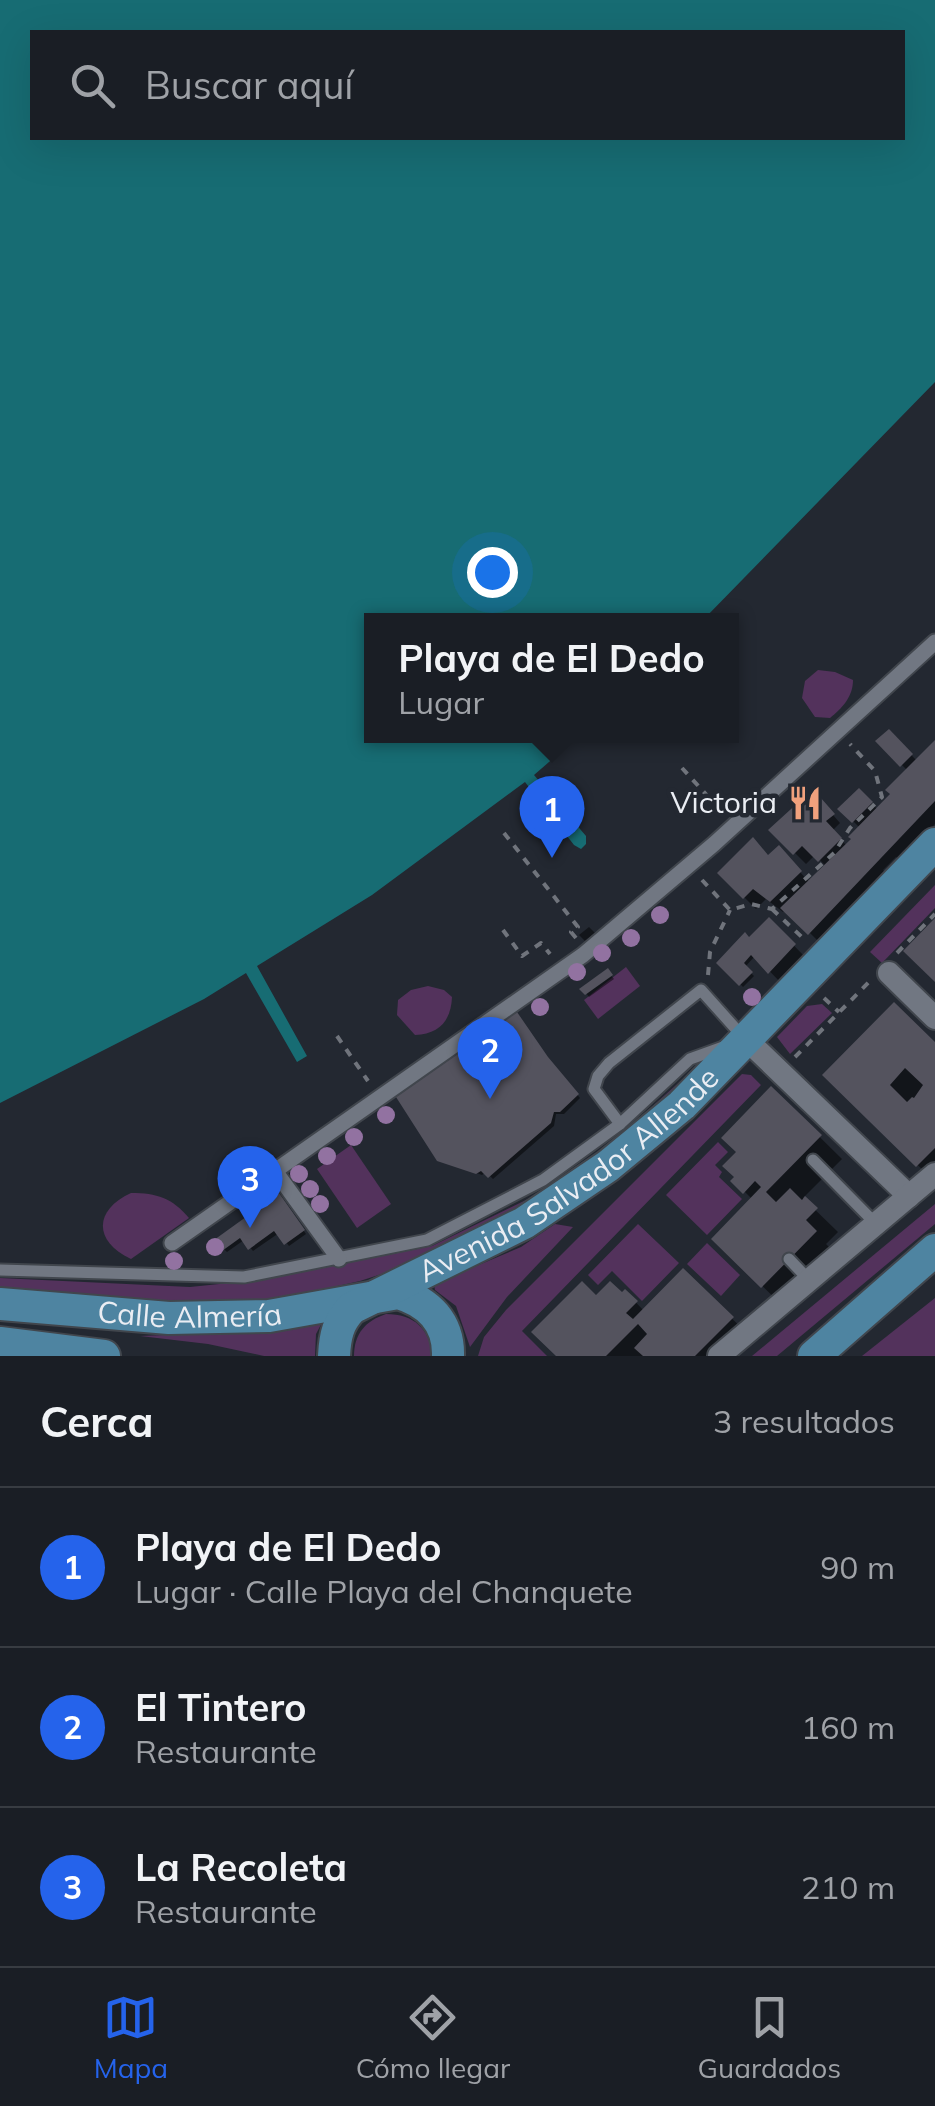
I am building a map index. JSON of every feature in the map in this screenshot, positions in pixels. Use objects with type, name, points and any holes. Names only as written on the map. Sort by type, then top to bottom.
[{"type":"main road","name":"Avenida Salvador Allende","points":[[334,1356],[342,1318],[352,1308],[465,1254],[568,1196],[682,1105],[935,844]]},
{"type":"main road","points":[[814,1356],[935,1250]]},
{"type":"main road","name":"Avenida Salvador Allende","points":[[376,1295],[398,1293],[417,1299],[438,1316],[446,1335],[448,1356]]},
{"type":"main road","name":"Calle Almería","points":[[0,1304],[169,1318],[269,1316],[376,1295]]},
{"type":"main road","name":"Calle Almería","points":[[0,1343],[104,1356]]},
{"type":"street","points":[[172,1243],[586,951],[688,865],[935,642]]},
{"type":"street","points":[[886,969],[935,1018]]},
{"type":"street","points":[[746,1040],[909,1196]]},
{"type":"street","points":[[275,1171],[339,1259]]},
{"type":"street","points":[[721,1346],[809,1280],[935,1174]]},
{"type":"lane","points":[[0,1270],[244,1277],[426,1240],[543,1180],[620,1124],[690,1059],[746,1040],[700,990],[609,1062],[598,1076],[594,1089],[620,1124]]},
{"type":"lane","points":[[813,1160],[876,1224]]},
{"type":"lane","points":[[790,1259],[809,1280]]},
{"type":"path","points":[[772,909],[834,853],[850,828],[882,796],[874,771],[838,730]]},
{"type":"path","points":[[682,768],[734,824]]},
{"type":"path","points":[[504,833],[578,927],[571,932],[586,951]]},
{"type":"path","points":[[688,865],[730,910]]},
{"type":"path","points":[[700,990],[708,976],[710,952],[730,910],[752,904],[772,909],[807,943]]},
{"type":"path","points":[[775,1067],[788,1064],[886,969],[935,914]]},
{"type":"path","points":[[503,930],[522,956],[541,943],[561,970]]},
{"type":"path","points":[[826,1000],[839,1012]]},
{"type":"path","points":[[337,1036],[380,1099]]},
{"type":"shaded area","points":[[818,670],[853,680],[849,697],[830,718],[815,717],[802,698],[805,681]]},
{"type":"shaded area","points":[[935,885],[935,908],[882,963],[870,952]]},
{"type":"shaded area","points":[[626,967],[640,986],[598,1019],[584,1000]]},
{"type":"shaded area","points":[[428,986],[444,990],[452,997],[449,1013],[437,1029],[415,1035],[397,1015],[398,1000],[411,990]]},
{"type":"shaded area","points":[[822,1004],[832,1013],[790,1054],[777,1037],[807,1006]]},
{"type":"shaded area","points":[[694,1069],[603,1159],[437,1256],[360,1281],[275,1300],[190,1308],[0,1289],[0,1278],[190,1287],[267,1279],[432,1246],[528,1199],[598,1155]]},
{"type":"shaded area","points":[[742,1074],[751,1075],[761,1085],[522,1331],[547,1356],[478,1356],[484,1337],[506,1310]]},
{"type":"shaded area","points":[[718,1142],[728,1152],[715,1165],[722,1172],[719,1177],[742,1199],[707,1235],[666,1195]]},
{"type":"shaded area","points":[[351,1145],[391,1204],[357,1228],[317,1169]]},
{"type":"shaded area","points":[[131,1193],[163,1198],[189,1218],[131,1259],[110,1243],[103,1226],[110,1208]]},
{"type":"shaded area","points":[[935,1204],[935,1224],[777,1356],[752,1356]]},
{"type":"shaded area","points":[[555,1224],[573,1227],[507,1297],[470,1347],[456,1306],[435,1290],[434,1284],[521,1247]]},
{"type":"shaded area","points":[[638,1224],[679,1263],[642,1301],[612,1271],[598,1285],[588,1275]]},
{"type":"shaded area","points":[[707,1243],[740,1275],[721,1296],[687,1264]]},
{"type":"shaded area","points":[[935,1298],[935,1356],[862,1356]]},
{"type":"shaded area","points":[[386,1314],[405,1317],[419,1325],[428,1338],[432,1356],[354,1356],[362,1329]]},
{"type":"shaded area","points":[[325,1317],[316,1334],[315,1356],[264,1356],[140,1336],[283,1330]]},
{"type":"water","points":[[0,0],[935,0],[935,382],[710,613],[364,613],[364,743],[571,743],[534,775],[586,836],[586,844],[581,849],[574,845],[525,782],[372,895],[257,966],[307,1056],[297,1062],[246,973],[204,999],[0,1103]]},
{"type":"building","points":[[889,729],[913,754],[900,767],[875,741]]},
{"type":"building","points":[[935,740],[935,801],[808,935],[780,908],[851,839],[848,837],[890,794],[885,790]]},
{"type":"building","points":[[859,788],[873,802],[852,823],[837,809]]},
{"type":"building","points":[[813,789],[835,814],[826,821],[842,838],[818,862],[802,846],[793,855],[768,830]]},
{"type":"building","points":[[753,837],[768,855],[779,845],[802,871],[770,902],[753,889],[743,899],[717,873]]},
{"type":"building","points":[[769,917],[796,944],[768,974],[751,955],[744,963],[753,972],[739,986],[716,963],[745,932],[749,937]]},
{"type":"building","points":[[935,918],[935,982],[903,951]]},
{"type":"building","points":[[608,968],[613,975],[585,995],[579,989]]},
{"type":"building","points":[[894,1002],[935,1042],[935,1148],[916,1167],[822,1075]],"holes":[[[905,1068],[923,1085],[907,1102],[890,1085]]]},
{"type":"building","points":[[517,1012],[579,1094],[560,1112],[554,1112],[551,1123],[488,1178],[481,1171],[476,1174],[437,1161],[396,1097]]},
{"type":"building","points":[[771,1086],[822,1135],[766,1192],[776,1202],[790,1188],[802,1200],[805,1196],[818,1208],[806,1220],[817,1231],[761,1288],[711,1239],[761,1187],[755,1181],[743,1194],[730,1181],[734,1177],[722,1166],[736,1152],[721,1138]]},
{"type":"building","points":[[279,1193],[305,1230],[284,1245],[274,1231],[248,1250],[240,1238],[222,1251],[214,1240]]},
{"type":"building","points":[[683,1268],[734,1317],[695,1356],[643,1356],[634,1348],[647,1334],[638,1324],[606,1356],[556,1356],[531,1332],[582,1281],[596,1295],[610,1281],[622,1292],[625,1289],[638,1301],[626,1313],[633,1319]]},
{"type":"place","name":"Victoria","points":[[805,803]]},
{"type":"place","name":"Playa de El Dedo","points":[[552,858]]},
{"type":"place","name":"El Tintero","points":[[490,1099]]},
{"type":"place","name":"La Recoleta","points":[[250,1228]]}]
